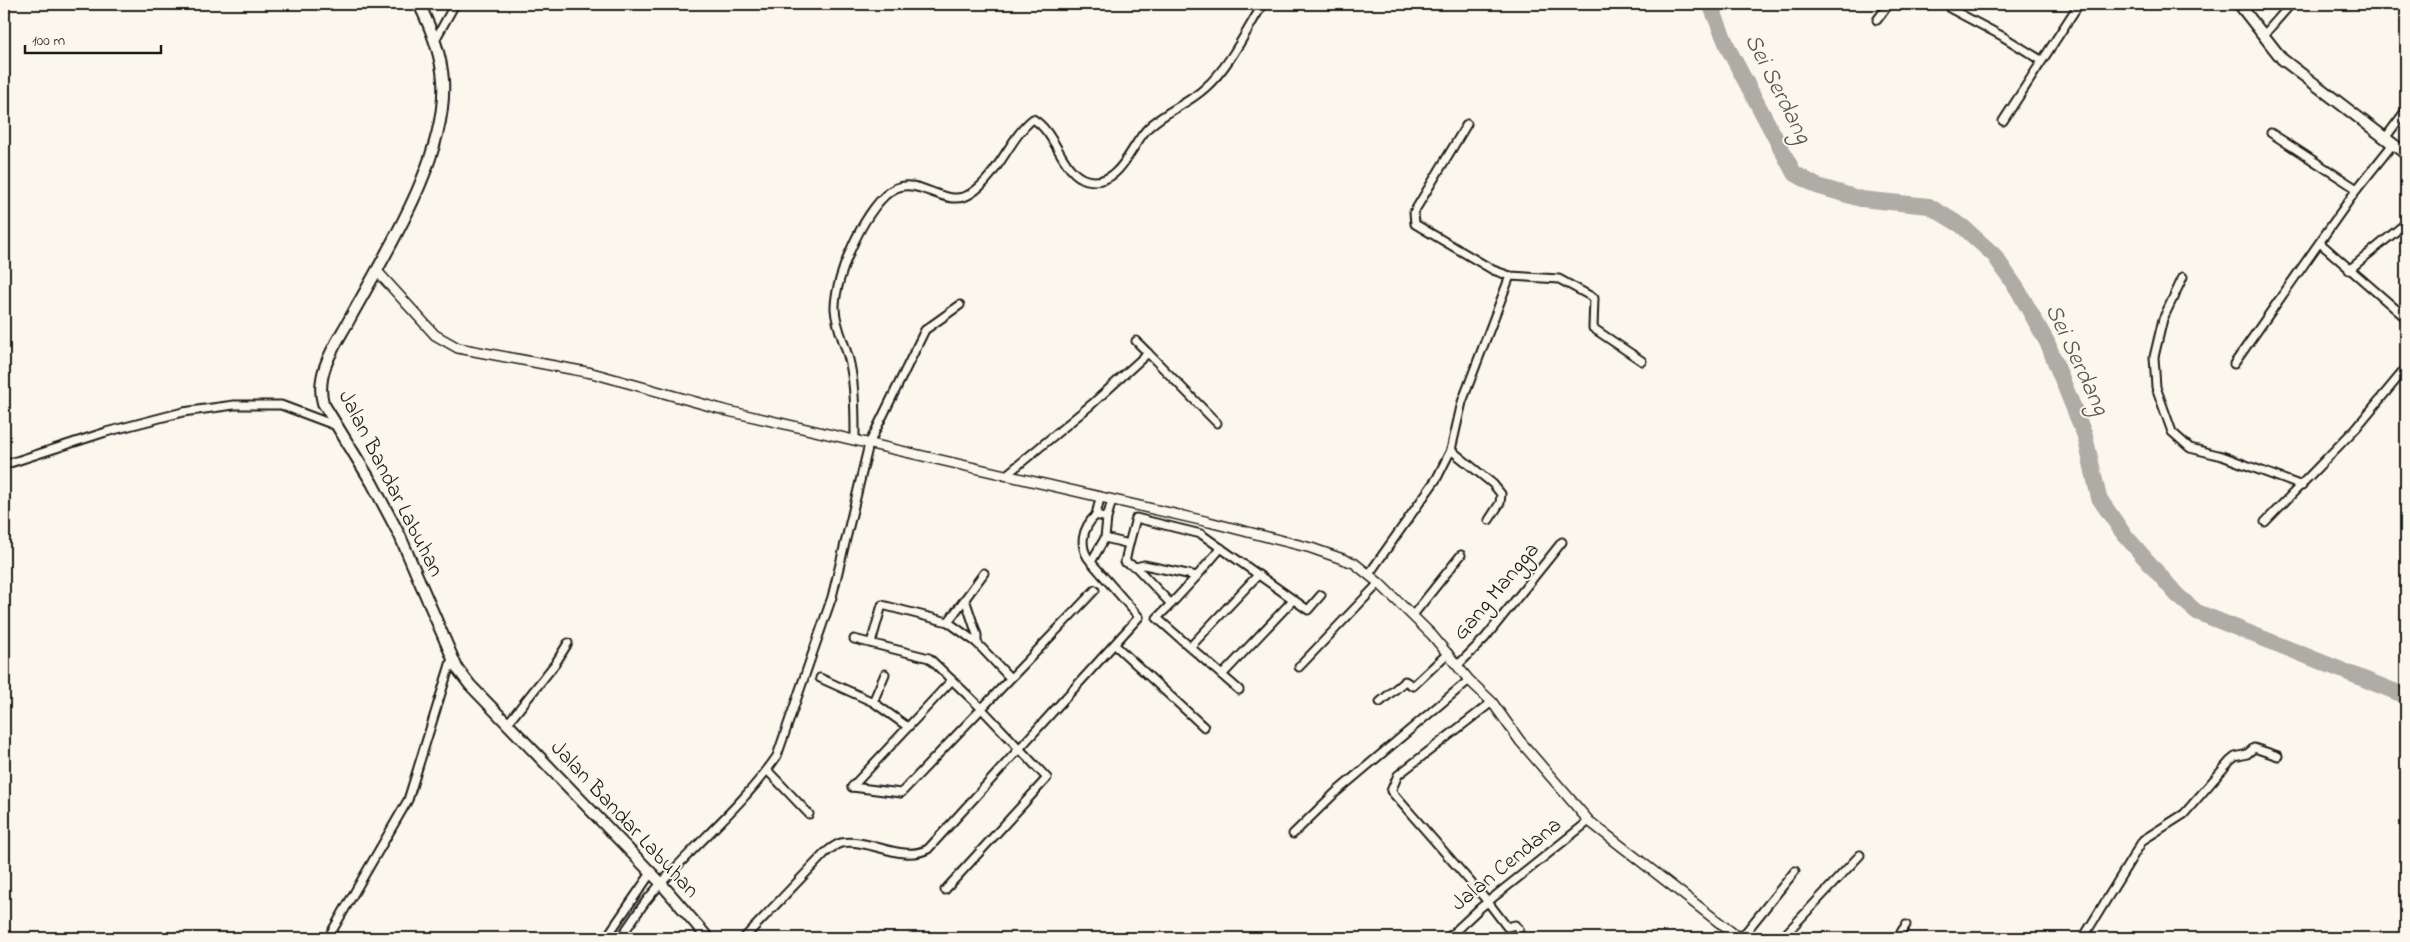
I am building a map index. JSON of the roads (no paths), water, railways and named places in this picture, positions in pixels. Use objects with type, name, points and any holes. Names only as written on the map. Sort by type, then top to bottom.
[{"type":"main road","name":"Jalan Bandar Labuhan","points":[[419,4],[435,40],[443,80],[443,99],[438,132],[415,193],[324,369],[320,389],[322,397],[400,536],[452,658],[470,685],[662,884],[708,938]]},
{"type":"main road","points":[[2239,4],[2282,59],[2300,75],[2406,154]]},
{"type":"street","points":[[435,40],[455,4]]},
{"type":"street","points":[[855,439],[854,382],[846,346],[837,322],[835,302],[852,250],[867,216],[875,206],[892,190],[903,186],[955,198],[970,194],[989,176],[1024,128],[1033,119],[1046,130],[1070,169],[1076,174],[1089,180],[1103,180],[1110,177],[1121,167],[1148,128],[1193,98],[1221,72],[1263,4]]},
{"type":"street","points":[[1877,20],[1888,4]]},
{"type":"street","points":[[1950,4],[1952,10],[2002,36],[2041,60]]},
{"type":"street","points":[[2003,121],[2079,4]]},
{"type":"street","points":[[2263,36],[2291,4]]},
{"type":"street","points":[[2234,364],[2357,189],[2406,110]]},
{"type":"street","points":[[1467,124],[1414,212],[1413,221],[1489,268],[1510,276],[1558,279],[1593,297],[1596,302],[1592,322],[1593,328],[1642,361]]},
{"type":"street","points":[[2271,133],[2357,189]]},
{"type":"street","points":[[2349,270],[2406,223]]},
{"type":"street","points":[[2320,243],[2406,318]]},
{"type":"street","points":[[376,271],[434,335],[455,348],[592,373],[728,411],[1112,500],[1311,548],[1340,557],[1379,582],[1448,653],[1469,680],[1492,702],[1520,741],[1589,821],[1740,938],[1795,870]]},
{"type":"street","points":[[1369,574],[1436,478],[1451,450],[1462,402],[1510,276]]},
{"type":"street","points":[[2183,277],[2163,319],[2154,357],[2156,387],[2172,432],[2190,448],[2222,456],[2302,486]]},
{"type":"street","points":[[620,938],[662,884],[715,829],[777,756],[832,597],[869,444],[925,330],[960,305]]},
{"type":"street","points":[[1136,340],[1217,423]]},
{"type":"street","points":[[1006,476],[1148,354]]},
{"type":"street","points":[[2264,522],[2302,486],[2356,428],[2406,368]]},
{"type":"street","points":[[4,465],[106,432],[166,416],[234,405],[281,405],[338,426]]},
{"type":"street","points":[[1451,450],[1493,484],[1501,494],[1500,503],[1489,520]]},
{"type":"street","points":[[744,938],[825,853],[840,843],[854,843],[918,855],[928,849],[1139,617],[1086,556],[1082,544],[1089,521],[1096,514],[1100,498]]},
{"type":"street","points":[[1091,562],[1105,538],[1107,518],[1112,500]]},
{"type":"street","points":[[1096,514],[1107,518]]},
{"type":"street","points":[[1171,604],[1136,567],[1125,562],[1136,518],[1201,534],[1308,610],[1321,595]]},
{"type":"street","points":[[1105,538],[1129,544]]},
{"type":"street","name":"Gang Mangga","points":[[1458,665],[1485,638],[1562,542]]},
{"type":"street","points":[[1221,548],[1198,576],[1157,618],[1239,690]]},
{"type":"street","points":[[1412,615],[1461,556]]},
{"type":"street","points":[[1136,567],[1144,565],[1198,576]]},
{"type":"street","points":[[948,622],[984,573]]},
{"type":"street","points":[[1191,646],[1258,575]]},
{"type":"street","points":[[1299,667],[1379,582]]},
{"type":"street","points":[[952,680],[852,787],[901,793],[1096,590]]},
{"type":"street","points":[[965,600],[977,635],[977,643]]},
{"type":"street","points":[[1222,674],[1293,600]]},
{"type":"street","points":[[871,643],[882,605],[948,622],[977,643],[1010,678]]},
{"type":"street","points":[[854,639],[929,658],[982,708],[1047,778],[945,890]]},
{"type":"street","points":[[508,723],[555,664],[568,643]]},
{"type":"street","points":[[1115,645],[1204,727]]},
{"type":"street","points":[[1380,702],[1405,681],[1411,686],[1416,684],[1448,653]]},
{"type":"street","points":[[328,938],[408,800],[452,658]]},
{"type":"street","points":[[872,702],[885,674]]},
{"type":"street","points":[[820,678],[872,702],[908,727]]},
{"type":"street","points":[[1293,834],[1335,793],[1469,680]]},
{"type":"street","points":[[1492,702],[1398,775],[1392,791],[1488,902],[1507,927],[1515,926],[1519,929]]},
{"type":"street","points":[[2083,938],[2143,840],[2184,814],[2235,757],[2247,754],[2254,748],[2278,756]]},
{"type":"street","points":[[767,770],[809,814]]},
{"type":"street","name":"Jalan Cendana","points":[[1448,938],[1458,926],[1589,821]]},
{"type":"street","points":[[1782,938],[1860,855]]},
{"type":"street","points":[[606,938],[650,873]]},
{"type":"street","points":[[622,916],[631,922]]},
{"type":"street","points":[[1897,938],[1906,925]]},
{"type":"street","points":[[2022,938],[2033,938]]},
{"type":"waterway","name":"Sei Serdang","points":[[1710,4],[1729,50],[1794,173],[1817,186],[1861,199],[1929,206],[1962,226],[1994,255],[2018,290],[2047,342],[2085,436],[2099,498],[2123,533],[2177,595],[2197,612],[2406,696]]}]
